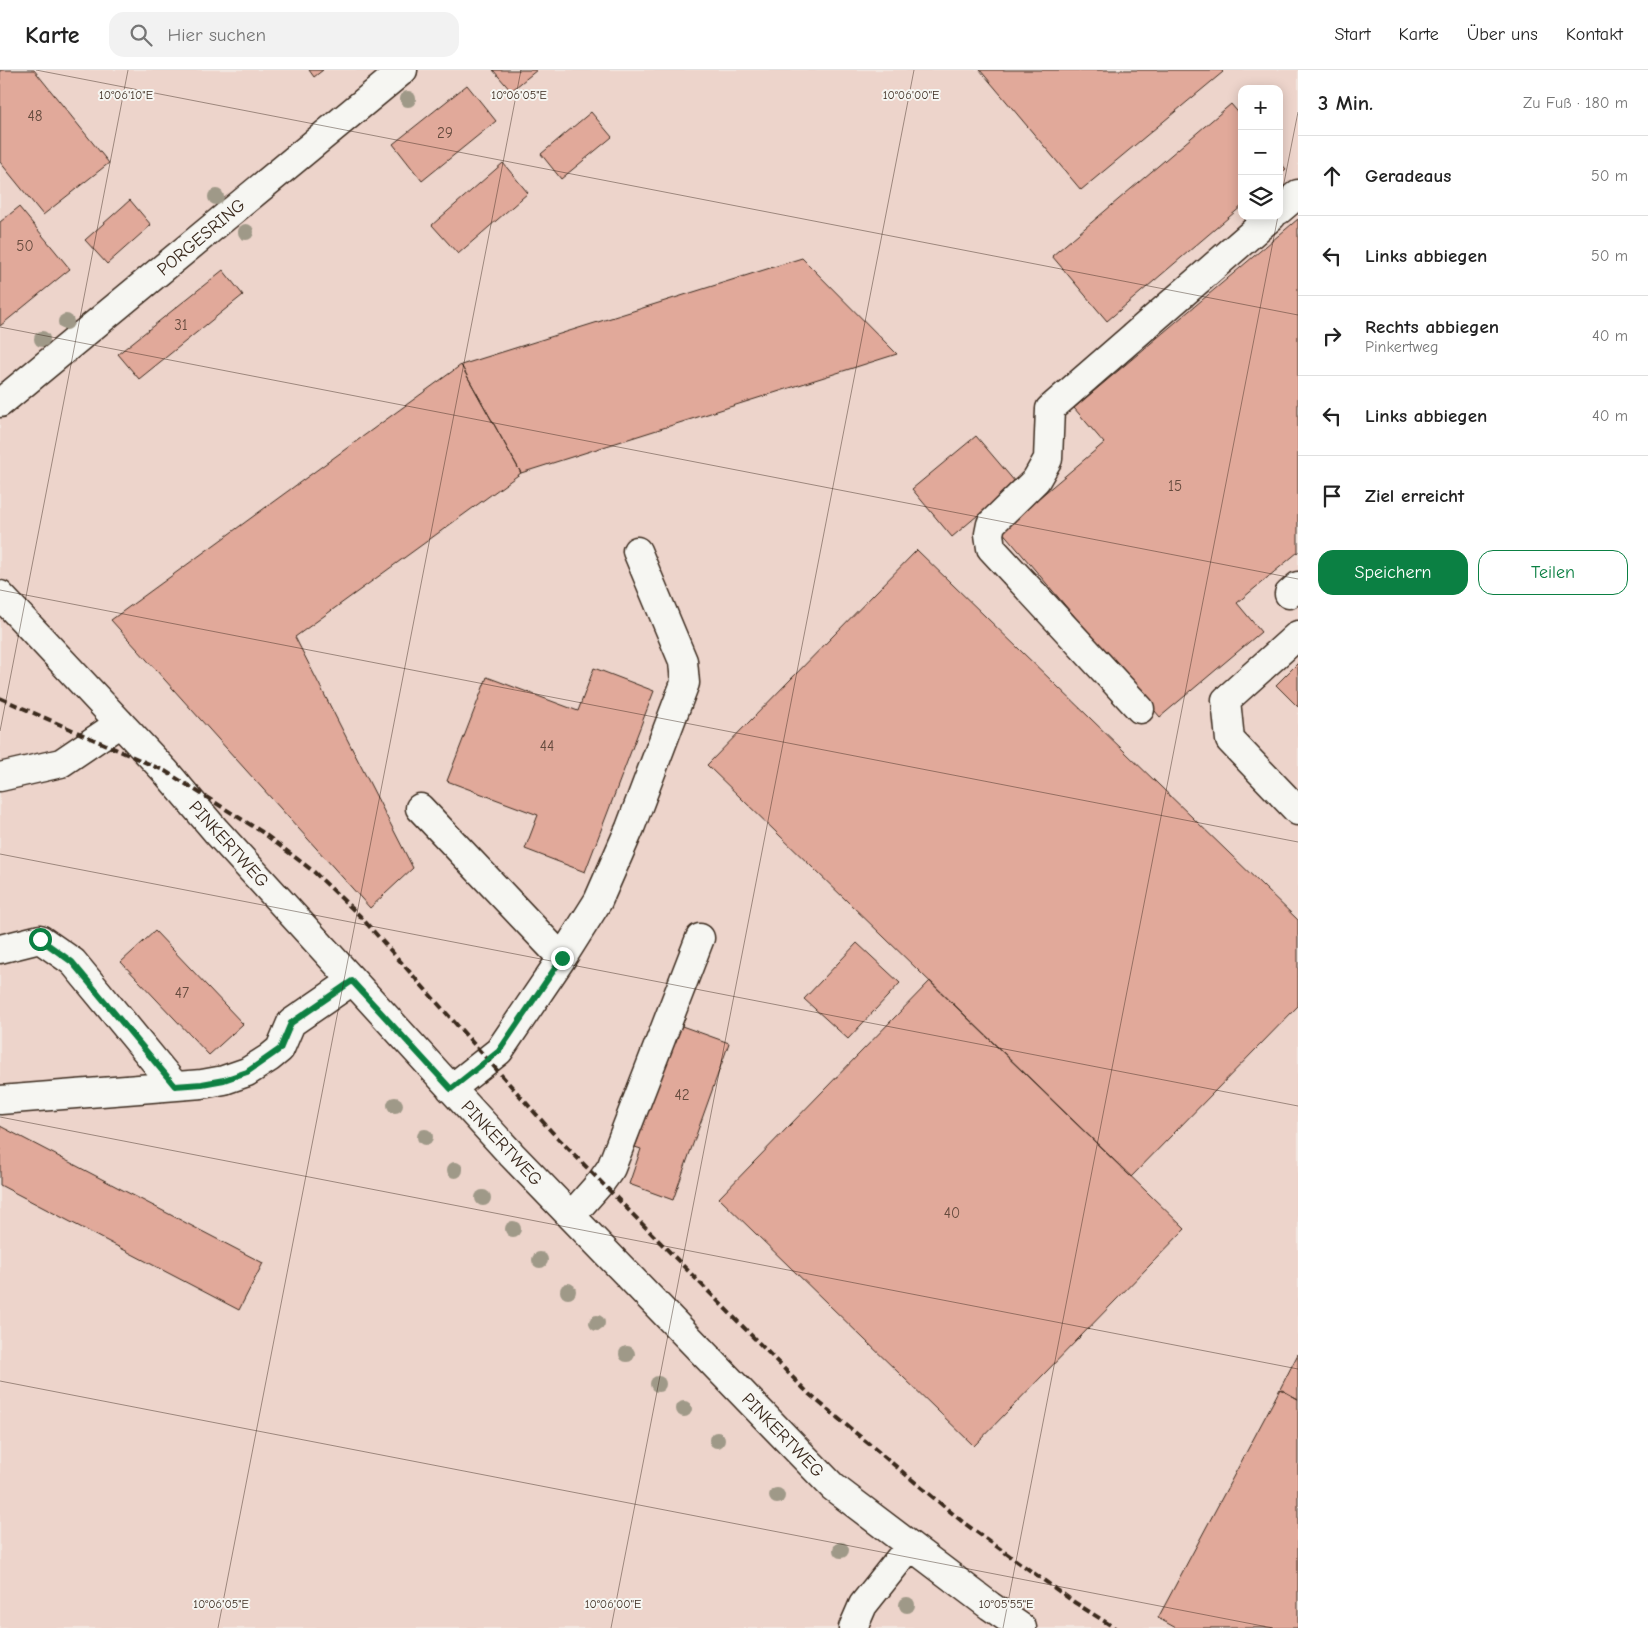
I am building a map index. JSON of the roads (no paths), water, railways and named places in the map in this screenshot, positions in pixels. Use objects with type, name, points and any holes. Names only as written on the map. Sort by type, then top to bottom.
[{"type":"street","name":"PORGESRING","points":[[0,403],[403,70]]},
{"type":"street","points":[[1283,207],[1298,194]]},
{"type":"street","points":[[1140,710],[991,548],[989,534],[991,524],[1036,480],[1048,459],[1050,409],[1267,220]]},
{"type":"street","points":[[451,1089],[499,1051],[598,901],[630,828],[684,683],[683,661],[637,552]]},
{"type":"street","name":"PINKERTWEG","points":[[0,596],[165,771],[216,831],[451,1089],[833,1487],[1022,1628]]},
{"type":"street","points":[[1298,634],[1226,700],[1230,740],[1298,812]]},
{"type":"street","points":[[0,777],[61,762],[120,723]]},
{"type":"street","points":[[420,808],[562,958]]},
{"type":"street","points":[[571,1216],[611,1168],[700,938]]},
{"type":"street","points":[[0,949],[40,939],[72,962],[175,1086]]},
{"type":"street","points":[[0,1100],[202,1084],[224,1080],[247,1072],[280,1049],[291,1023],[352,981]]},
{"type":"street","points":[[853,1628],[863,1605],[910,1546]]},
{"type":"railway","points":[[0,698],[165,771],[262,832],[313,871],[360,916],[552,1132],[809,1394],[964,1523],[1074,1602],[1115,1628]]}]
